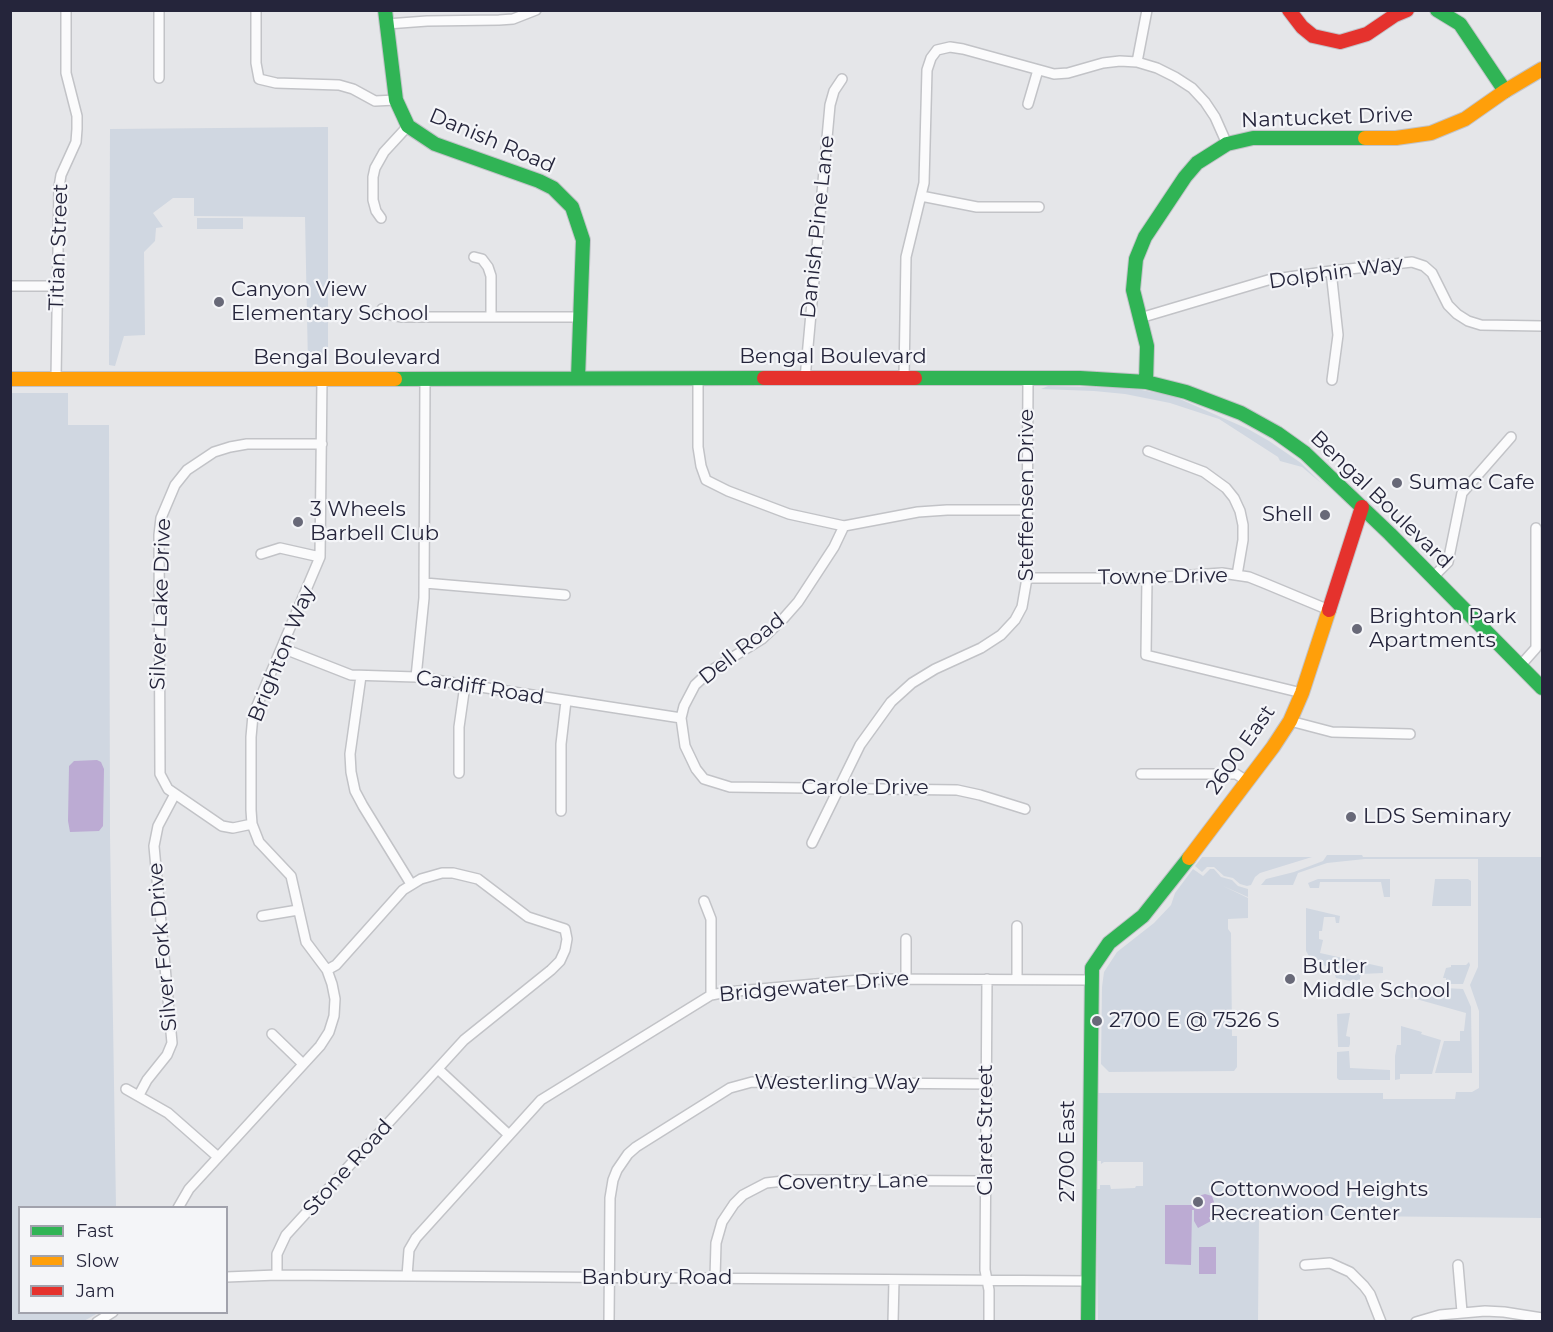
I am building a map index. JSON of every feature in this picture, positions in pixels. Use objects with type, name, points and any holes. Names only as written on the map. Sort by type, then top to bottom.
[{"type":"street","name":"Titian Street","points":[[56,379],[58,186],[76,142],[78,129],[66,73],[66,10]]},
{"type":"street","points":[[159,10],[159,78]]},
{"type":"street","points":[[256,10],[256,63],[259,79],[276,83],[339,85],[375,101],[396,100]]},
{"type":"street","points":[[386,17],[475,15],[513,19],[536,10]]},
{"type":"street","points":[[1137,62],[1147,10]]},
{"type":"street","points":[[1289,10],[1302,27],[1313,36],[1340,42],[1367,34],[1395,15],[1407,10]]},
{"type":"street","points":[[1437,10],[1460,24],[1506,91]]},
{"type":"street","name":"Danish Road","points":[[386,17],[396,100],[408,126],[435,144],[553,188],[566,199],[577,216],[582,240],[578,378]]},
{"type":"street","points":[[904,378],[907,247],[921,196],[925,169],[927,70],[937,50],[950,47],[963,48],[1054,74],[1120,61],[1137,62],[1157,68],[1192,88],[1205,102],[1215,117],[1227,144]]},
{"type":"street","name":"Nantucket Drive","points":[[1146,382],[1147,346],[1133,290],[1133,274],[1140,248],[1185,177],[1197,163],[1227,144],[1253,138],[1414,137],[1449,128],[1542,69]]},
{"type":"street","points":[[1028,104],[1038,70]]},
{"type":"street","name":"Danish Pine Lane","points":[[805,379],[830,105],[834,91],[842,79]]},
{"type":"street","points":[[381,218],[376,211],[374,200],[375,168],[384,152],[408,126]]},
{"type":"street","points":[[921,196],[977,207],[1039,207]]},
{"type":"street","points":[[474,257],[482,259],[491,276],[491,317]]},
{"type":"street","name":"Dolphin Way","points":[[1140,318],[1268,280],[1412,262],[1424,266],[1432,273],[1448,305],[1468,321],[1481,325],[1542,326]]},
{"type":"street","points":[[1331,271],[1338,335],[1332,380]]},
{"type":"street","points":[[10,286],[57,286]]},
{"type":"street","points":[[382,309],[391,315],[402,317],[580,317]]},
{"type":"street","points":[[698,378],[698,447],[706,480],[728,491],[779,510],[844,526],[918,512],[1027,510]]},
{"type":"street","name":"Steffensen Drive","points":[[812,843],[860,745],[891,702],[912,684],[935,669],[981,648],[1001,635],[1015,620],[1022,607],[1027,578],[1028,378]]},
{"type":"street","name":"Bengal Boulevard","points":[[10,379],[1080,378],[1146,382],[1207,399],[1258,422],[1305,453],[1433,577],[1542,688]]},
{"type":"street","name":"Brighton Way","points":[[179,1206],[189,1189],[320,1046],[329,1032],[334,1016],[335,999],[332,984],[327,970],[306,942],[291,876],[265,850],[252,824],[251,726],[253,715],[320,557],[322,379]]},
{"type":"street","points":[[416,677],[423,616],[424,583],[424,379]]},
{"type":"street","points":[[1433,577],[1448,562],[1462,493],[1511,437]]},
{"type":"street","name":"Silver Lake Drive","points":[[252,824],[227,828],[175,794],[163,782],[159,765],[159,535],[161,518],[166,501],[187,470],[214,452],[247,444],[322,444]]},
{"type":"street","points":[[1148,452],[1204,472],[1220,483],[1234,498],[1243,525],[1243,540],[1237,574]]},
{"type":"street","name":"2600 East","points":[[1090,980],[1092,968],[1102,950],[1143,916],[1158,900],[1290,721],[1302,693],[1362,507]]},
{"type":"street","name":"Dell Road","points":[[681,718],[684,706],[695,685],[710,671],[762,639],[798,602],[834,547],[844,526]]},
{"type":"street","points":[[1520,666],[1536,648],[1536,528]]},
{"type":"street","points":[[261,554],[280,548],[320,557]]},
{"type":"street","name":"Towne Drive","points":[[1027,578],[1147,578],[1200,573],[1237,574],[1329,610]]},
{"type":"street","points":[[1147,578],[1146,655],[1302,693]]},
{"type":"street","points":[[424,583],[565,595]]},
{"type":"street","name":"Cardiff Road","points":[[282,648],[341,673],[361,676],[416,677],[681,718]]},
{"type":"street","points":[[327,970],[336,965],[411,884],[363,806],[353,782],[350,754],[361,676]]},
{"type":"street","points":[[459,773],[459,727],[465,685]]},
{"type":"street","points":[[561,811],[561,744],[566,701]]},
{"type":"street","name":"Carole Drive","points":[[681,718],[685,746],[696,769],[704,779],[716,784],[744,788],[957,790],[1025,809]]},
{"type":"street","points":[[1290,721],[1332,732],[1410,734]]},
{"type":"street","points":[[1142,774],[1236,774],[1247,781]]},
{"type":"street","name":"Silver Fork Drive","points":[[139,1095],[147,1080],[167,1056],[172,1043],[154,846],[158,826],[175,794]]},
{"type":"street","name":"Stone Road","points":[[277,1275],[277,1254],[285,1236],[474,1031],[551,970],[560,961],[565,950],[567,939],[565,929],[528,917],[490,887],[466,875],[442,873],[411,884]]},
{"type":"street","points":[[704,901],[711,919],[711,995]]},
{"type":"street","points":[[262,916],[298,910]]},
{"type":"street","points":[[1017,926],[1017,979]]},
{"type":"street","points":[[906,939],[906,979]]},
{"type":"street","name":"Claret Street","points":[[987,979],[986,1270],[989,1322]]},
{"type":"street","name":"Bridgewater Drive","points":[[407,1276],[407,1257],[412,1243],[535,1107],[549,1095],[711,995],[846,980],[1090,980]]},
{"type":"street","name":"2700 East","points":[[1088,1322],[1090,980]]},
{"type":"street","points":[[272,1034],[303,1064]]},
{"type":"street","points":[[438,1069],[509,1135]]},
{"type":"street","name":"Westerling Way","points":[[609,1322],[610,1190],[622,1161],[636,1147],[730,1088],[752,1082],[987,1084]]},
{"type":"street","points":[[126,1089],[173,1117],[218,1157]]},
{"type":"street","name":"Coventry Lane","points":[[716,1278],[716,1243],[722,1222],[743,1195],[766,1183],[792,1180],[986,1181]]},
{"type":"street","points":[[1305,1265],[1330,1263],[1350,1272],[1370,1294],[1382,1322]]},
{"type":"street","points":[[1458,1265],[1462,1312]]},
{"type":"street","name":"Banbury Road","points":[[228,1277],[277,1275],[1088,1281]]},
{"type":"street","points":[[893,1322],[894,1280]]},
{"type":"street","points":[[1416,1322],[1462,1312],[1504,1311],[1542,1318]]},
{"type":"street","points":[[97,1322],[110,1314]]},
{"type":"shaded area","points":[[328,127],[328,365],[308,365],[305,217],[194,216],[194,198],[173,198],[153,213],[163,227],[156,228],[155,241],[144,252],[145,335],[124,336],[115,366],[109,365],[110,129]]},
{"type":"shaded area","points":[[197,218],[243,218],[243,229],[197,229]]},
{"type":"shaded area","points":[[1048,386],[1131,388],[1173,396],[1248,429],[1269,441],[1301,463],[1321,483],[1302,467],[1280,461],[1278,457],[1219,419],[1170,403],[1125,394],[1041,389]]},
{"type":"shaded area","points":[[10,393],[68,393],[68,425],[109,425],[110,835],[116,1206],[18,1206],[18,1314],[96,1314],[84,1321],[11,1321]]},
{"type":"shaded area","points":[[97,760],[101,762],[104,769],[103,826],[99,831],[70,832],[68,821],[69,766],[74,761]]},
{"type":"shaded area","points":[[1327,855],[1542,857],[1542,1218],[1259,1215],[1258,1321],[1098,1321],[1096,1189],[1100,1189],[1100,1185],[1110,1185],[1111,1189],[1143,1186],[1143,1162],[1104,1162],[1101,1164],[1101,1161],[1095,1161],[1097,1093],[1383,1093],[1383,1099],[1455,1099],[1456,1092],[1472,1092],[1479,1088],[1479,1011],[1470,985],[1478,967],[1478,859],[1365,859],[1327,863],[1298,873],[1293,885],[1261,885],[1266,879],[1323,861]]},
{"type":"shaded area","points":[[1202,857],[1312,857],[1260,873],[1251,885],[1247,886],[1224,876],[1214,867],[1207,867],[1202,872],[1195,866]]},
{"type":"shaded area","points":[[1193,869],[1203,876],[1210,869],[1214,869],[1221,877],[1248,889],[1248,897],[1223,886],[1248,898],[1248,918],[1228,919],[1228,929],[1231,933],[1232,1036],[1237,1036],[1237,1067],[1234,1071],[1109,1072],[1101,1064],[1104,972],[1117,952],[1154,923],[1171,905],[1175,893]]},
{"type":"shaded area","points":[[1318,879],[1390,879],[1390,897],[1384,897],[1381,882],[1320,882],[1319,888],[1310,888],[1308,883]]},
{"type":"shaded area","points":[[1435,879],[1468,879],[1471,881],[1471,906],[1432,906]]},
{"type":"shaded area","points":[[1306,908],[1340,916],[1339,923],[1336,923],[1335,917],[1324,917],[1322,931],[1319,931],[1319,939],[1323,940],[1320,953],[1383,967],[1383,973],[1361,974],[1359,983],[1336,978],[1334,972],[1339,968],[1338,966],[1333,971],[1309,956],[1306,951]]},
{"type":"shaded area","points":[[1469,962],[1463,984],[1446,984],[1446,978],[1443,978],[1446,968],[1451,965],[1466,965]]},
{"type":"shaded area","points":[[1445,988],[1463,989],[1471,1007],[1472,1073],[1435,1073],[1444,1041],[1460,1041],[1460,1031],[1464,1031],[1466,1013],[1402,995],[1402,991],[1410,990],[1429,996],[1430,993],[1443,993]]},
{"type":"shaded area","points":[[1350,1013],[1346,1036],[1350,1037],[1349,1047],[1338,1047],[1337,1014]]},
{"type":"shaded area","points":[[1401,1026],[1441,1040],[1432,1074],[1400,1074],[1400,1079],[1395,1080],[1395,1056],[1397,1045],[1401,1045]]},
{"type":"shaded area","points":[[1349,1051],[1350,1068],[1390,1070],[1390,1080],[1339,1080],[1337,1078],[1337,1052]]},
{"type":"shaded area","points":[[1205,1194],[1212,1196],[1216,1208],[1209,1218],[1211,1221],[1198,1228],[1194,1221],[1194,1210],[1192,1210],[1191,1265],[1165,1264],[1165,1205],[1194,1205],[1195,1197]]},
{"type":"shaded area","points":[[1199,1247],[1216,1247],[1216,1274],[1199,1274]]},
{"type":"traffic: fast","points":[[385,10],[396,100],[408,126],[435,144],[539,181],[553,188],[572,207],[583,240],[578,378]]},
{"type":"traffic: fast","points":[[1437,10],[1460,24],[1505,91]]},
{"type":"traffic: fast","points":[[1146,382],[1147,346],[1133,290],[1136,259],[1145,237],[1197,163],[1227,144],[1253,138],[1365,138]]},
{"type":"traffic: fast","points":[[395,379],[764,378]]},
{"type":"traffic: fast","points":[[915,378],[1080,378],[1146,382],[1186,392],[1241,413],[1277,433],[1305,453],[1390,534],[1542,688]]},
{"type":"traffic: fast","points":[[1088,1322],[1092,968],[1109,943],[1143,916],[1189,858]]},
{"type":"traffic: slow","points":[[1365,138],[1396,138],[1431,133],[1465,119],[1542,69]]},
{"type":"traffic: slow","points":[[10,379],[395,379]]},
{"type":"traffic: slow","points":[[1189,858],[1290,721],[1302,693],[1329,610]]},
{"type":"traffic: jam","points":[[1289,10],[1302,27],[1313,36],[1340,42],[1367,34],[1395,15],[1407,10]]},
{"type":"traffic: jam","points":[[764,378],[915,378]]},
{"type":"traffic: jam","points":[[1329,610],[1362,507]]},
{"type":"place","name":"Canyon View Elementary School","points":[[219,302]]},
{"type":"place","name":"Sumac Cafe","points":[[1397,483]]},
{"type":"place","name":"Shell","points":[[1325,515]]},
{"type":"place","name":"3 Wheels Barbell Club","points":[[298,522]]},
{"type":"place","name":"Brighton Park Apartments","points":[[1357,629]]},
{"type":"place","name":"LDS Seminary","points":[[1351,817]]},
{"type":"place","name":"Butler Middle School","points":[[1290,979]]},
{"type":"place","name":"2700 E @ 7526 S","points":[[1097,1021]]},
{"type":"place","name":"Cottonwood Heights Recreation Center","points":[[1198,1202]]}]
